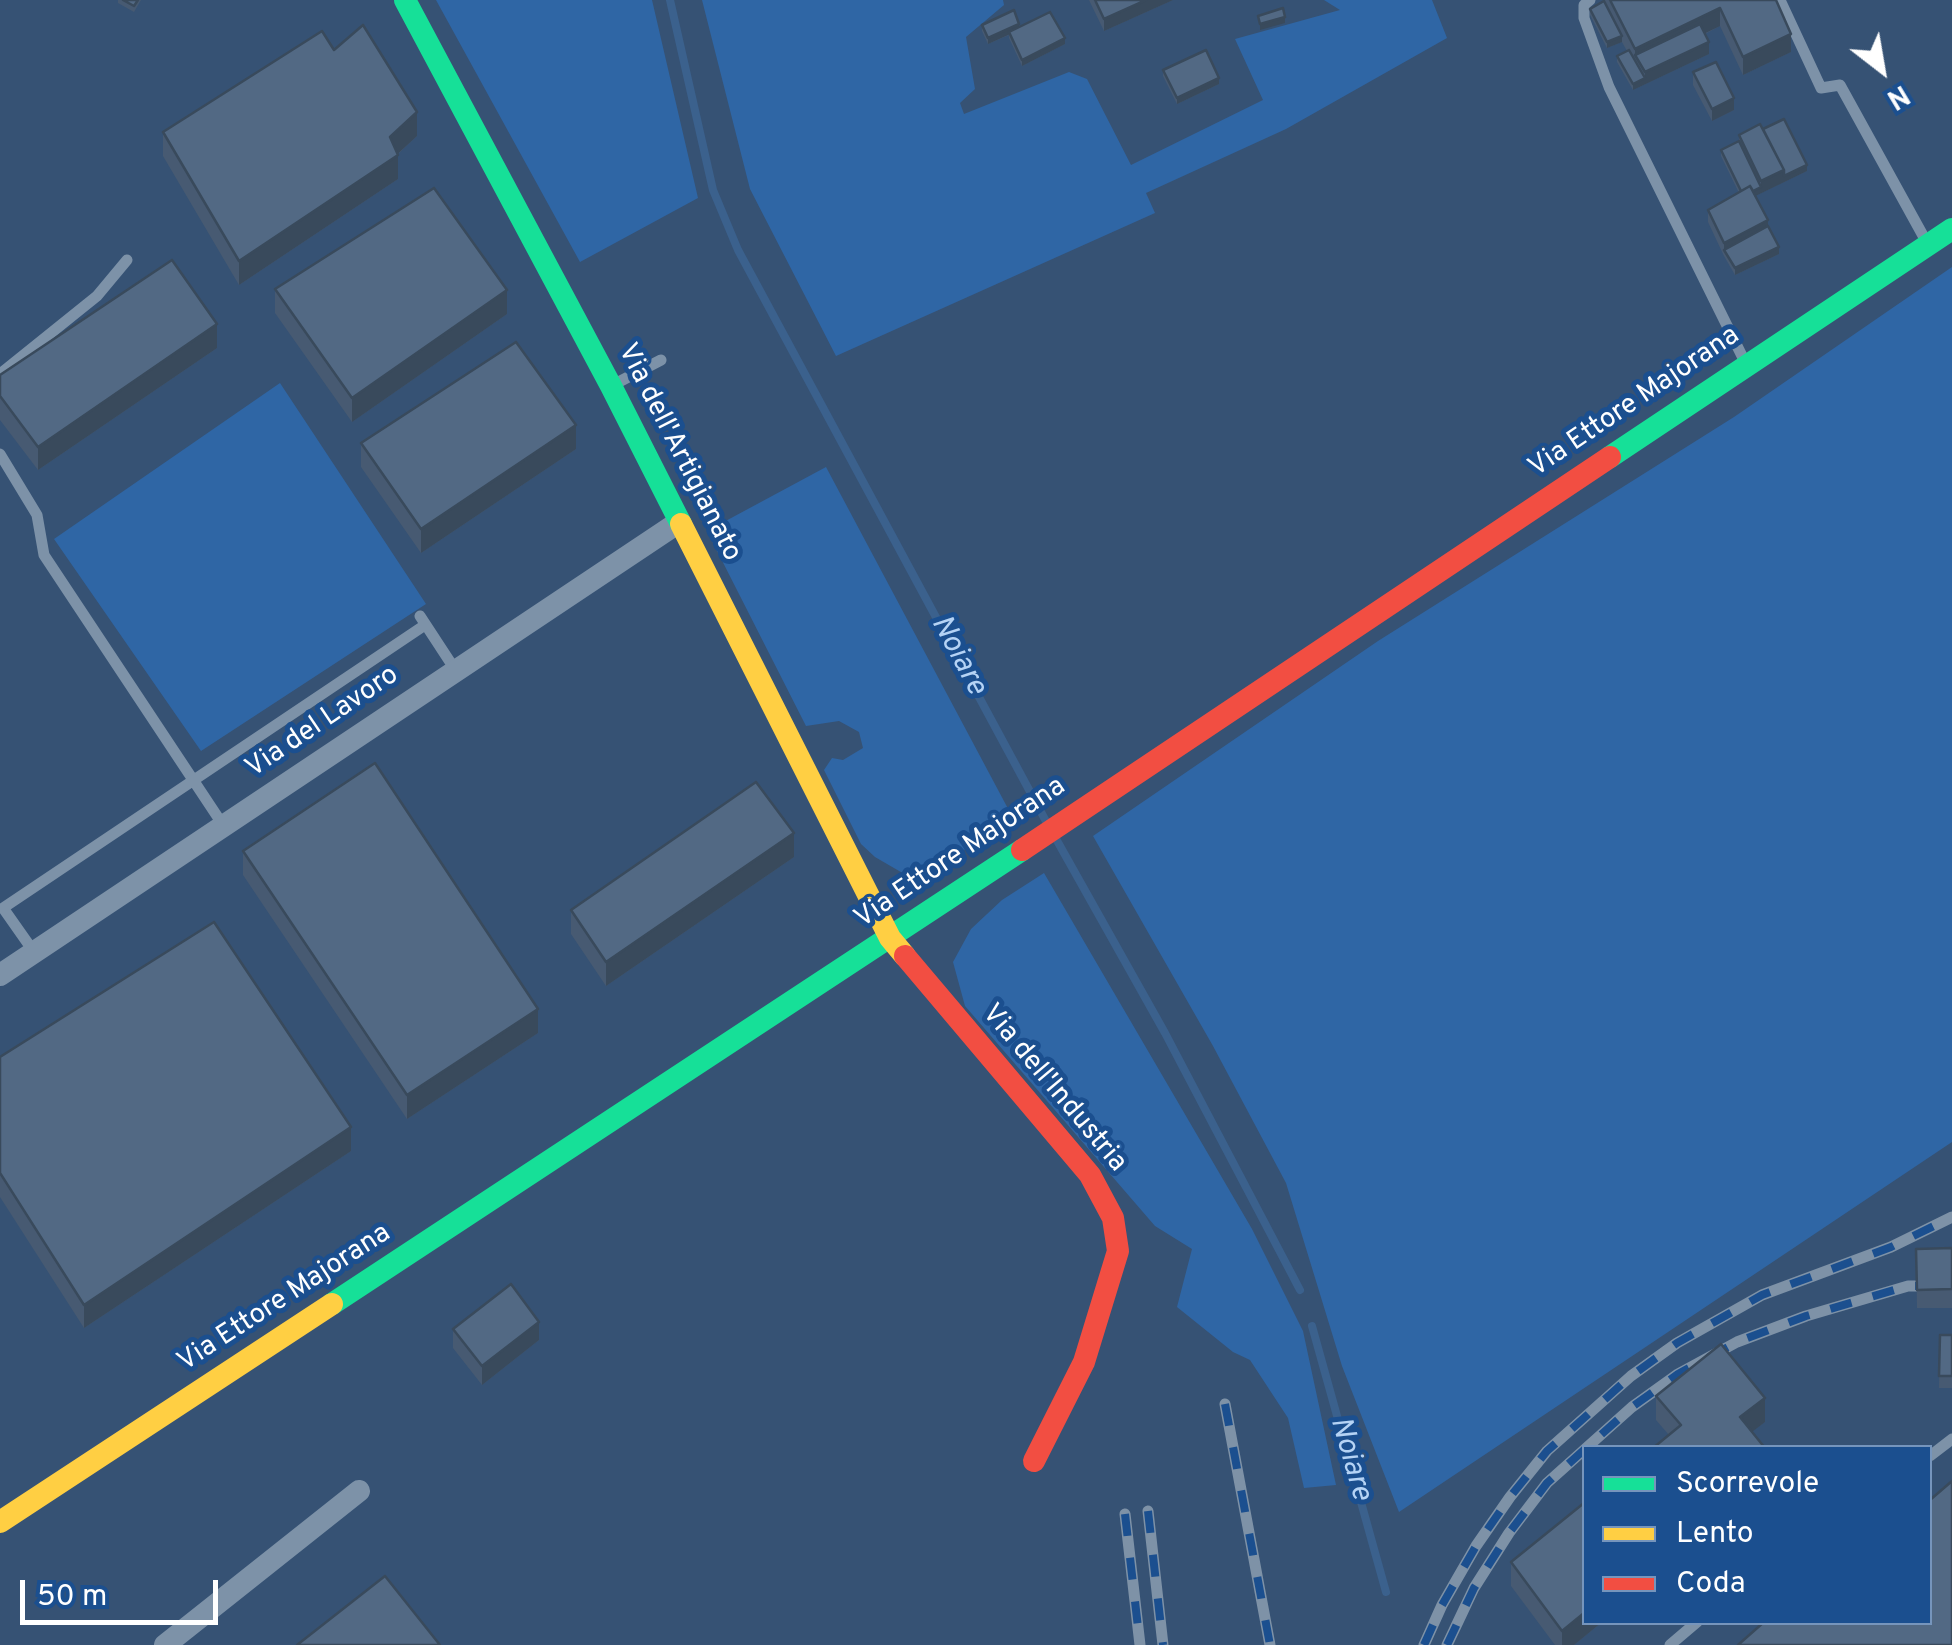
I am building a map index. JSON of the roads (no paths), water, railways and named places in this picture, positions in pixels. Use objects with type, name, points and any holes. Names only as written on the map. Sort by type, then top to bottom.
[{"type":"street","name":"Via dell'Artigianato","points":[[404,0],[611,386],[890,938]]},
{"type":"street","name":"Via Ettore Majorana","points":[[0,1522],[890,938],[1952,230]]},
{"type":"street","name":"Via del Lavoro","points":[[0,975],[679,522]]},
{"type":"street","name":"Via dell'Industria","points":[[890,938],[1090,1175],[1114,1218],[1118,1252],[1084,1362],[1034,1461]]},
{"type":"street","points":[[165,1645],[359,1491]]},
{"type":"lane","points":[[1590,0],[1584,5],[1584,18],[1609,87],[1746,364]]},
{"type":"lane","points":[[1780,0],[1821,88],[1840,84],[1928,245]]},
{"type":"lane","points":[[0,374],[97,296],[128,260]]},
{"type":"lane","points":[[611,386],[661,360]]},
{"type":"lane","points":[[0,454],[37,515],[44,556],[224,826]]},
{"type":"lane","points":[[34,952],[3,908],[423,620],[456,670]]},
{"type":"lane","points":[[1670,1645],[1693,1625]]},
{"type":"waterway","name":"Noiare","points":[[670,0],[713,190],[738,250],[1048,825]]},
{"type":"waterway","name":"Noiare","points":[[1055,837],[1165,1033],[1300,1290]]},
{"type":"waterway","name":"Noiare","points":[[1312,1326],[1386,1592]]},
{"type":"railway","points":[[1424,1645],[1476,1546],[1510,1497],[1547,1451],[1631,1376],[1677,1343],[1762,1295],[1891,1247],[1952,1217]]},
{"type":"railway","points":[[1590,1445],[1632,1407],[1678,1374],[1737,1342],[1806,1316],[1908,1286],[1952,1286]]},
{"type":"railway","points":[[1225,1404],[1270,1645]]},
{"type":"railway","points":[[1447,1645],[1474,1588],[1509,1533],[1547,1483],[1582,1452]]},
{"type":"railway","points":[[1148,1511],[1163,1645]]},
{"type":"railway","points":[[1125,1514],[1140,1645]]}]
